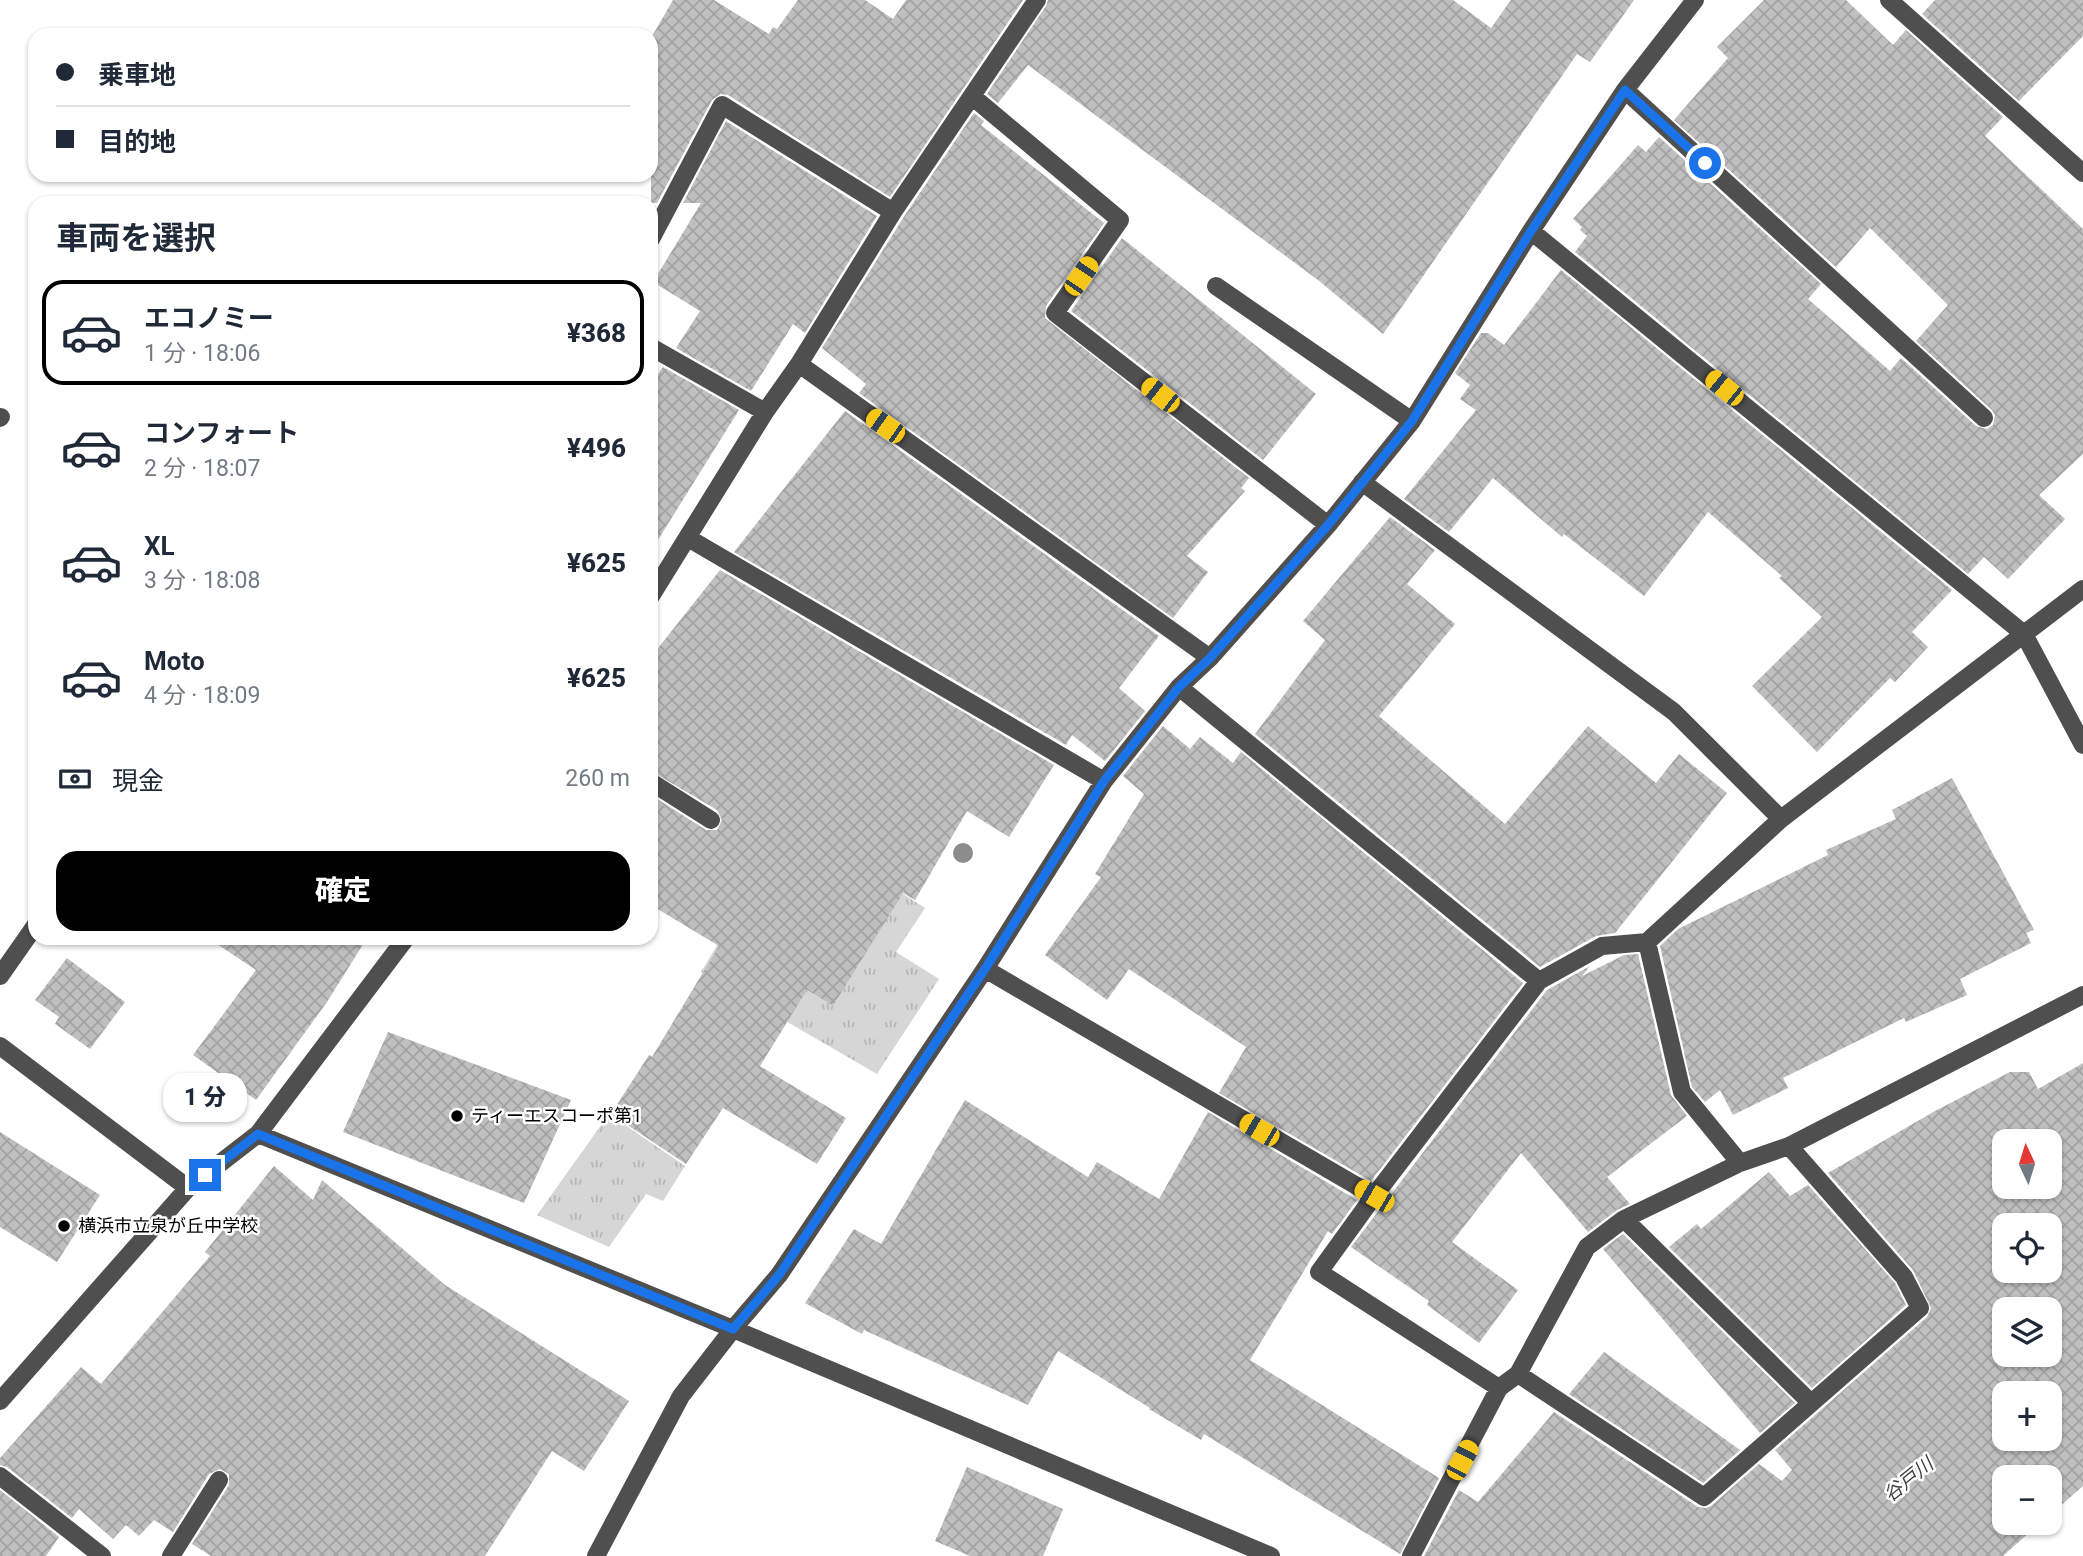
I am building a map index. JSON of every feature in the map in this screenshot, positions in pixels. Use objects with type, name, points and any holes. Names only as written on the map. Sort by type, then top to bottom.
[{"type":"street","points":[[658,585],[893,212],[1037,0]]},
{"type":"street","points":[[597,1556],[681,1395],[779,1275],[985,969],[1104,781],[1179,687],[1210,658],[1328,525],[1412,421],[1531,231],[1625,90],[1695,0]]},
{"type":"street","points":[[1889,0],[2083,173]]},
{"type":"street","points":[[1625,90],[1984,418]]},
{"type":"street","points":[[973,97],[1119,219],[1055,313],[1328,525]]},
{"type":"street","points":[[658,226],[722,104],[893,212]]},
{"type":"street","points":[[1531,231],[2024,634],[2083,745]]},
{"type":"street","points":[[1216,286],[1412,421]]},
{"type":"street","points":[[658,351],[765,412]]},
{"type":"street","points":[[799,364],[1210,658]]},
{"type":"street","points":[[1362,482],[1674,712],[1781,819]]},
{"type":"street","points":[[688,538],[1104,781]]},
{"type":"street","points":[[1499,1388],[1319,1272],[1374,1196],[1539,981],[1602,946],[1647,942],[1781,819],[2083,589]]},
{"type":"street","points":[[1179,687],[1539,981]]},
{"type":"street","points":[[658,786],[711,820]]},
{"type":"street","points":[[0,976],[28,936]]},
{"type":"street","points":[[1647,942],[1682,1092],[1740,1163]]},
{"type":"street","points":[[0,1401],[187,1188],[258,1134],[401,945]]},
{"type":"street","points":[[985,969],[1374,1196]]},
{"type":"street","points":[[1411,1556],[1499,1388],[1518,1374],[1587,1247],[1624,1219],[1740,1163],[1789,1146],[2083,995]]},
{"type":"street","points":[[0,1046],[187,1188]]},
{"type":"street","points":[[258,1134],[733,1329],[1271,1556]]},
{"type":"street","points":[[1518,1374],[1703,1497],[1920,1308],[1904,1277],[1789,1146]]},
{"type":"street","points":[[1624,1219],[1810,1402]]},
{"type":"street","points":[[0,1475],[102,1556]]},
{"type":"street","points":[[170,1556],[219,1480]]},
{"type":"green space","points":[[841,854],[925,908],[896,952],[939,979],[877,1074],[701,972],[752,887],[749,955],[833,1006],[874,939],[791,888]]},
{"type":"green space","points":[[609,1114],[685,1166],[663,1201],[646,1194],[609,1247],[537,1215]]},
{"type":"building","points":[[673,0],[714,0],[769,34],[773,27],[777,29],[798,0],[865,0],[893,19],[906,0],[1023,0],[890,197],[728,95],[721,94],[712,100],[658,201],[658,196],[651,196],[651,182],[658,182],[657,28]]},
{"type":"building","points":[[1048,0],[1453,0],[1491,28],[1511,0],[1634,0],[1590,62],[1577,54],[1383,334],[1318,280],[1028,65],[998,103],[987,94]]},
{"type":"building","points":[[1764,0],[1846,0],[1893,45],[1906,30],[2003,117],[1985,136],[2083,229],[2083,454],[2039,495],[2065,519],[2008,579],[1984,557],[1968,574],[1575,252],[1587,236],[1573,219],[1638,145],[1646,152],[1659,137],[1821,284],[1808,299],[1890,371],[1901,358],[1976,426],[1987,429],[1993,425],[1995,415],[1992,410],[1916,341],[1948,305],[1870,228],[1836,267],[1674,120],[1728,58],[1717,47]]},
{"type":"building","points":[[1935,0],[2083,0],[2083,36],[2019,101],[1922,14]]},
{"type":"building","points":[[974,113],[984,121],[981,125],[1104,223],[1046,306],[1045,318],[1249,478],[1241,488],[1245,491],[1187,556],[1208,572],[1173,618],[859,393],[866,384],[822,348],[903,218]]},
{"type":"building","points":[[726,121],[877,216],[805,333],[793,324],[751,391],[676,348],[700,311],[658,285],[658,274],[701,203],[683,203]]},
{"type":"building","points":[[1122,238],[1316,394],[1263,460],[1071,311]]},
{"type":"building","points":[[1561,270],[1952,590],[1912,632],[1928,647],[1895,682],[1890,678],[1817,752],[1752,686],[1822,617],[1779,578],[1782,576],[1708,512],[1644,596],[1564,534],[1562,537],[1493,478],[1449,532],[1404,499],[1476,410],[1460,399],[1470,385],[1455,373],[1481,333],[1488,333],[1504,345]]},
{"type":"building","points":[[663,367],[739,410],[658,540],[658,374]]},
{"type":"building","points":[[845,411],[1159,636],[1119,688],[1145,711],[1105,761],[1072,735],[1066,745],[734,552]]},
{"type":"building","points":[[1390,517],[1435,550],[1407,584],[1455,624],[1379,716],[1505,824],[1588,726],[1656,783],[1679,754],[1727,793],[1615,933],[1596,936],[1540,967],[1255,734],[1325,640],[1303,621]]},
{"type":"building","points":[[720,570],[1054,765],[1009,837],[967,811],[915,900],[903,893],[833,1006],[807,990],[760,1066],[846,1118],[817,1164],[723,1108],[686,1164],[611,1114],[649,1055],[652,1057],[719,946],[658,909],[658,799],[706,830],[717,830],[722,820],[717,810],[658,775],[658,648]]},
{"type":"building","points":[[1163,726],[1190,749],[1200,737],[1233,763],[1241,752],[1523,983],[1371,1181],[1219,1093],[1246,1047],[1129,969],[1107,1000],[1045,955],[1101,877],[1095,874],[1144,794],[1123,776]]},
{"type":"building","points":[[1952,778],[2034,930],[2026,933],[2031,943],[1960,979],[1967,995],[1906,1022],[1904,1018],[1783,1078],[1788,1088],[1733,1115],[1720,1090],[1705,1102],[1692,1087],[1660,946],[1678,929],[1828,855],[1826,850],[1896,819],[1892,810]]},
{"type":"building","points":[[218,945],[363,945],[327,1002],[256,1100],[193,1055],[256,970]]},
{"type":"building","points":[[1638,954],[1671,1095],[1687,1116],[1607,1177],[1630,1204],[1617,1210],[1588,1232],[1521,1153],[1452,1242],[1518,1290],[1479,1343],[1427,1305],[1429,1301],[1351,1247],[1547,990],[1590,966],[1582,976],[1624,955]]},
{"type":"building","points":[[67,958],[125,1002],[90,1049],[55,1024],[59,1017],[35,1000]]},
{"type":"building","name":"ティーエスコーポ第1","points":[[388,1032],[571,1100],[524,1203],[343,1132]]},
{"type":"building","points":[[2083,1063],[2083,1486],[2062,1505],[2062,1465],[1992,1465],[1992,1535],[2026,1535],[2003,1556],[1424,1556],[1459,1490],[1478,1502],[1554,1412],[1698,1507],[1711,1506],[1759,1464],[1782,1481],[1792,1470],[1775,1450],[1927,1317],[1931,1308],[1913,1270],[1828,1173],[1935,1111],[2010,1072],[2029,1072],[2038,1089]]},
{"type":"building","points":[[965,1100],[1088,1177],[1097,1162],[1159,1199],[1208,1112],[1357,1200],[1332,1234],[1328,1231],[1250,1360],[1439,1478],[1400,1554],[1204,1434],[1201,1440],[1058,1351],[1028,1405],[864,1330],[862,1334],[805,1303],[854,1229],[881,1244]]},
{"type":"building","points":[[0,1132],[100,1195],[57,1262],[0,1227]]},
{"type":"building","points":[[274,1166],[313,1200],[322,1180],[445,1285],[629,1401],[584,1471],[552,1451],[485,1556],[211,1556],[192,1544],[229,1485],[229,1474],[220,1469],[209,1474],[173,1532],[154,1520],[139,1536],[126,1525],[113,1539],[79,1509],[72,1518],[7,1467],[0,1465],[0,1458],[81,1367],[101,1384],[210,1256],[205,1252]]},
{"type":"building","points":[[1769,1172],[1790,1196],[1808,1185],[1895,1283],[1906,1305],[1812,1388],[1669,1247],[1697,1224],[1701,1229]]},
{"type":"building","points":[[1623,1234],[1795,1403],[1760,1433],[1603,1249]]},
{"type":"building","points":[[1604,1352],[1740,1450],[1703,1483],[1569,1394]]},
{"type":"building","points":[[967,1467],[1063,1509],[1043,1556],[970,1556],[935,1541]]},
{"type":"building","points":[[0,1490],[59,1537],[46,1556],[0,1556]]},
{"type":"place","name":"ティーエスコーポ第1","points":[[457,1116]]},
{"type":"place","name":"横浜市立泉が丘中学校","points":[[64,1226]]},
{"type":"route","points":[[205,1175],[258,1134],[733,1329],[779,1275],[985,969],[1104,781],[1179,687],[1210,658],[1328,525],[1412,421],[1531,231],[1625,90],[1705,163]]},
{"type":"water label","name":"谷戸川","points":[[1908,1479]]}]
